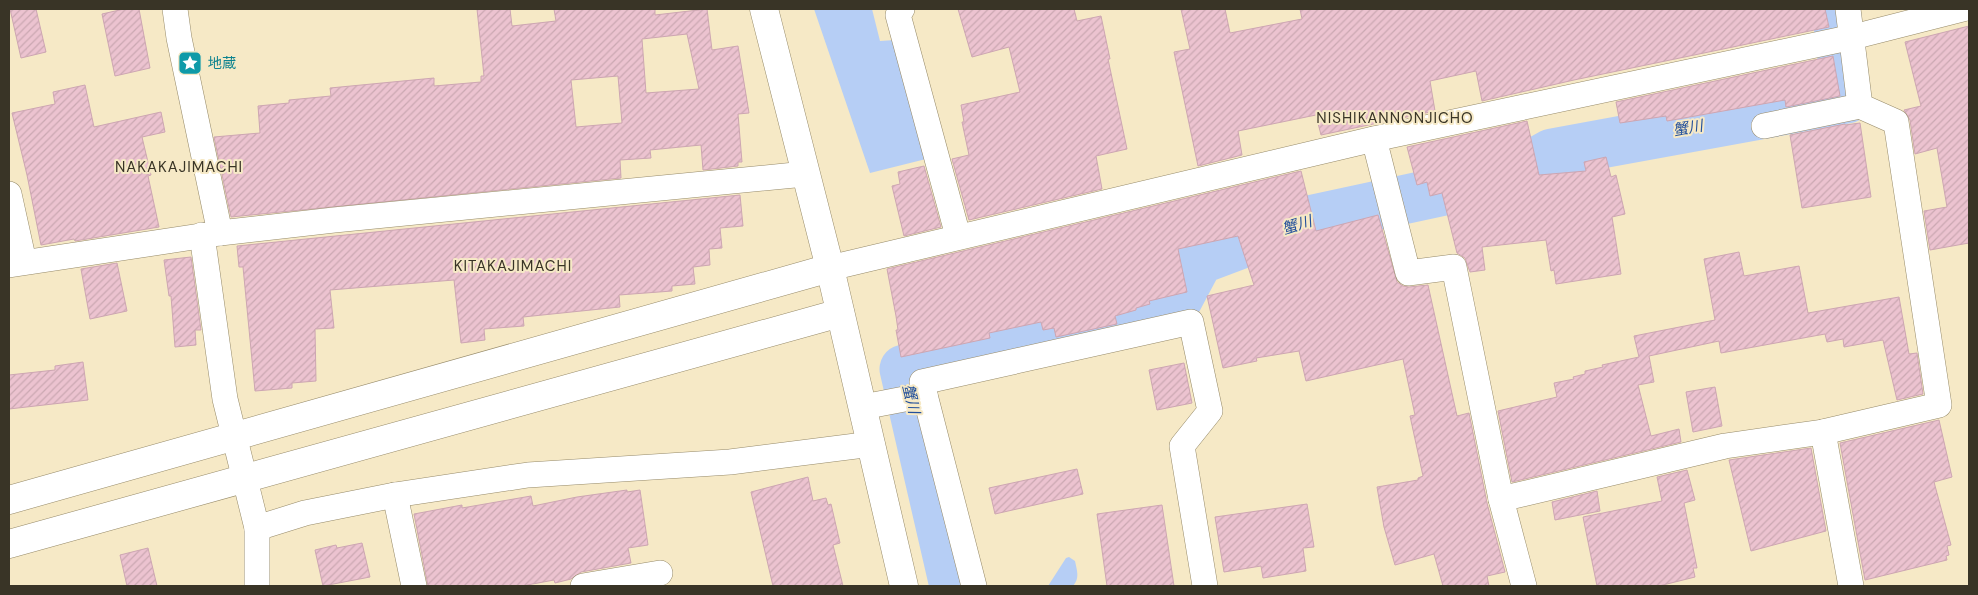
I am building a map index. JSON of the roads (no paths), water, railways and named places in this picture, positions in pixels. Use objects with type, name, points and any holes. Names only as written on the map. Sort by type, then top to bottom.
[{"type":"street","points":[[175,9],[211,234],[225,399],[257,528],[257,586]]},
{"type":"street","points":[[764,9],[830,268],[904,586]]},
{"type":"street","points":[[902,9],[898,15],[958,236]]},
{"type":"street","points":[[1848,9],[1860,106]]},
{"type":"street","points":[[9,500],[830,268],[958,236],[1374,139],[1852,37],[1963,9]]},
{"type":"street","points":[[1501,499],[1725,446],[1823,432],[1939,405],[1896,122],[1860,106],[1764,126]]},
{"type":"street","points":[[1374,139],[1408,273],[1454,267],[1501,499],[1524,586]]},
{"type":"street","points":[[9,194],[16,264],[211,234],[514,201],[805,174]]},
{"type":"street","points":[[9,544],[840,313]]},
{"type":"street","points":[[974,586],[922,382],[1191,322],[1210,411],[1182,446],[1205,586]]},
{"type":"street","points":[[863,407],[925,395]]},
{"type":"street","points":[[1823,432],[1851,586]]},
{"type":"street","points":[[257,528],[305,513],[395,495],[528,475],[730,462],[872,444]]},
{"type":"street","points":[[395,495],[414,586]]},
{"type":"street","points":[[583,586],[660,573]]},
{"type":"water","points":[[814,9],[872,9],[880,41],[895,40],[926,159],[870,173]]},
{"type":"water","points":[[1069,557],[1075,561],[1077,574],[1077,580],[1073,586],[1048,586],[1066,558]]},
{"type":"waterway","name":"蟹川","points":[[954,586],[904,369],[1174,307],[1199,260],[1300,222],[1509,177],[1552,153],[1847,99],[1836,9]]},
{"type":"place","name":"地蔵","points":[[190,63]]},
{"type":"district","name":"NISHIKANNONJICHO","points":[[1395,118]]},
{"type":"district","name":"NAKAKAJIMACHI","points":[[179,167]]},
{"type":"district","name":"KITAKAJIMACHI","points":[[513,266]]}]
